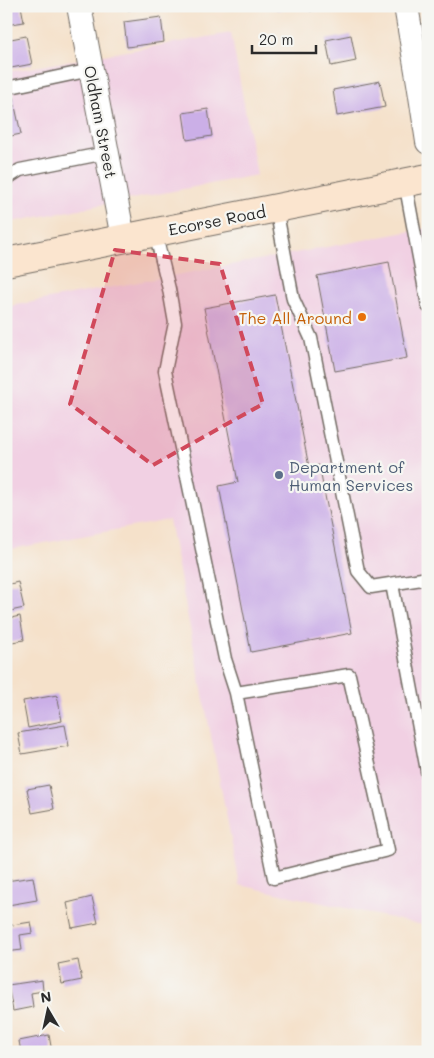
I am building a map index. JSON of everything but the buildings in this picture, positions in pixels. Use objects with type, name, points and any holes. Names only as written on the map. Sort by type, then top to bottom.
[{"type":"main road","name":"Ecorse Road","points":[[6,262],[416,180]]},
{"type":"street","name":"Oldham Street","points":[[79,6],[124,238]]},
{"type":"street","points":[[406,6],[428,142]]},
{"type":"lane","points":[[6,88],[91,70]]},
{"type":"lane","points":[[6,179],[20,170],[106,152]]},
{"type":"lane","points":[[416,180],[428,306]]},
{"type":"lane","points":[[276,208],[293,299],[311,338],[358,570],[371,587],[428,578]]},
{"type":"lane","points":[[155,232],[175,323],[165,370],[225,659],[236,693],[274,878],[388,850],[349,674],[236,693]]},
{"type":"lane","points":[[392,584],[428,776]]},
{"type":"highlighted area","points":[[115,250],[220,264],[263,404],[153,465],[70,404]]},
{"type":"shaded area","points":[[231,33],[257,175],[6,223],[6,72]]},
{"type":"shaded area","points":[[428,228],[428,926],[240,885],[169,520],[6,550],[6,307]]},
{"type":"place","name":"The All Around","points":[[362,317]]},
{"type":"place","name":"Department of Human Services","points":[[279,475]]}]
